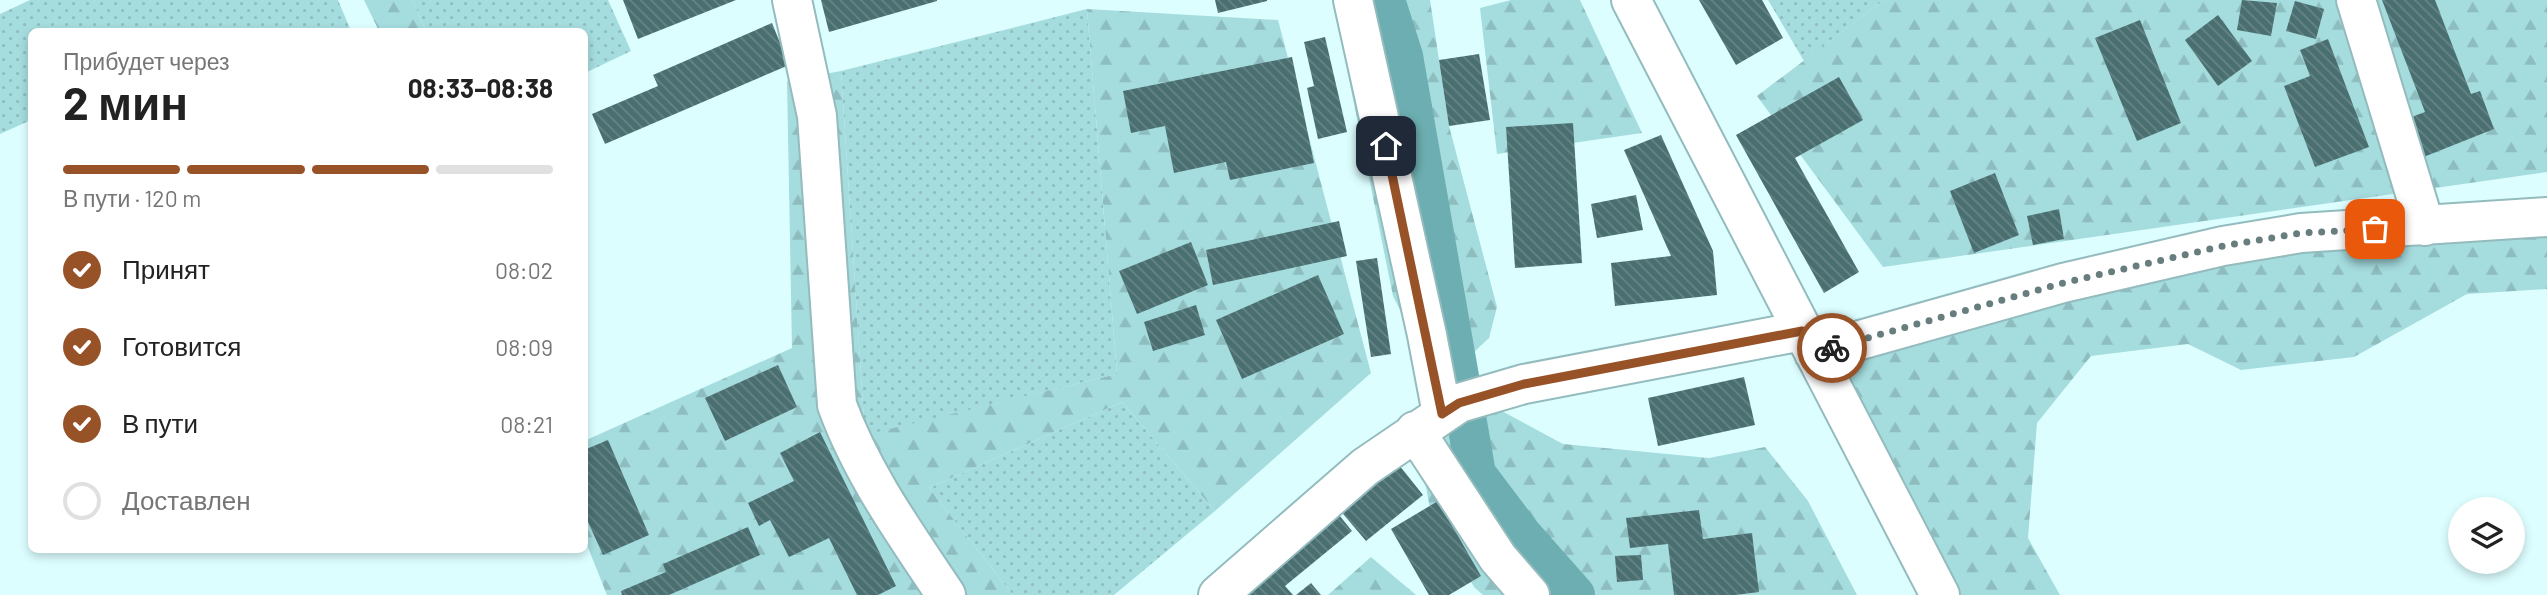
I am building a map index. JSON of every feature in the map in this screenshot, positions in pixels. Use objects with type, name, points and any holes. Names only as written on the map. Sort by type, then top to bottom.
[{"type":"street","points":[[792,0],[817,116],[837,405],[851,444],[946,595]]},
{"type":"street","points":[[1353,0],[1424,322],[1439,416],[1498,558],[1530,595]]},
{"type":"street","points":[[1631,0],[1940,595]]},
{"type":"street","points":[[2356,0],[2425,226]]},
{"type":"street","points":[[1218,595],[1365,467],[1439,416],[1524,384],[1808,342],[2223,246],[2301,233],[2547,217]]},
{"type":"green space","points":[[30,0],[338,0],[350,28],[28,28],[28,121],[0,134],[0,14]]},
{"type":"green space","points":[[364,0],[412,0],[425,28],[378,28]]},
{"type":"green space","points":[[412,0],[608,0],[631,51],[588,72],[588,28],[425,28]]},
{"type":"green space","points":[[1333,0],[1430,0],[1449,126],[1497,307],[1489,338],[1461,360],[1437,359],[1414,338],[1393,296]]},
{"type":"green space","points":[[1511,0],[1580,0],[1642,133],[1497,154],[1480,8]]},
{"type":"green space","points":[[1768,0],[1884,0],[1804,61]]},
{"type":"green space","points":[[1884,0],[2547,0],[2547,172],[1883,267],[1757,96]]},
{"type":"green space","points":[[1087,9],[1117,374],[865,436],[841,71]]},
{"type":"green space","points":[[1087,9],[1278,20],[1371,373],[1215,511],[1122,402],[929,488],[1013,595],[607,595],[588,548],[588,439],[792,348],[787,81],[841,71],[865,435],[1117,374]]},
{"type":"green space","points":[[2547,201],[2547,289],[2467,294],[2354,357],[2241,370],[2188,344],[2091,356],[2037,423],[2028,538],[2060,595],[1921,595],[1793,335],[2363,220]]},
{"type":"green space","points":[[1122,402],[1215,511],[1114,595],[1013,595],[929,488]]},
{"type":"green space","points":[[1487,403],[1563,444],[1709,458],[1765,447],[1808,501],[1857,595],[1483,595],[1474,587],[1430,509],[1421,459],[1430,423]]},
{"type":"green space","points":[[1371,557],[1416,595],[1328,595]]},
{"type":"building","points":[[623,0],[736,0],[638,39]]},
{"type":"building","points":[[821,0],[937,0],[937,1],[829,32]]},
{"type":"building","points":[[1215,0],[1267,0],[1267,1],[1218,13]]},
{"type":"building","points":[[1699,0],[1762,0],[1783,38],[1736,65]]},
{"type":"building","points":[[2242,0],[2277,3],[2271,36],[2237,30]]},
{"type":"building","points":[[2382,0],[2435,0],[2471,94],[2480,91],[2494,129],[2421,158],[2406,119],[2425,112]]},
{"type":"building","points":[[2295,1],[2324,9],[2316,39],[2286,31]]},
{"type":"building","points":[[2218,15],[2252,61],[2218,86],[2185,40]]},
{"type":"building","points":[[2140,20],[2181,123],[2137,141],[2095,38]]},
{"type":"building","points":[[772,23],[789,65],[605,144],[592,114],[658,86],[653,75]]},
{"type":"building","points":[[1325,37],[1347,132],[1318,139],[1307,88],[1314,86],[1304,42]]},
{"type":"building","points":[[2328,39],[2369,147],[2315,167],[2284,86],[2310,76],[2300,50]]},
{"type":"building","points":[[1479,54],[1490,120],[1449,126],[1439,60]]},
{"type":"building","points":[[1292,57],[1314,163],[1230,180],[1226,162],[1174,173],[1165,126],[1131,133],[1123,91]]},
{"type":"building","points":[[1839,77],[1863,120],[1795,158],[1859,272],[1824,293],[1736,135]]},
{"type":"building","points":[[1573,123],[1582,263],[1515,268],[1506,127]]},
{"type":"building","points":[[1661,135],[1713,251],[1717,295],[1615,306],[1611,263],[1671,256],[1624,150]]},
{"type":"building","points":[[1995,173],[2019,235],[1974,253],[1950,191]]},
{"type":"building","points":[[1636,195],[1643,230],[1597,238],[1591,204]]},
{"type":"building","points":[[2059,209],[2064,239],[2033,245],[2027,216]]},
{"type":"building","points":[[1339,221],[1347,256],[1213,285],[1206,250]]},
{"type":"building","points":[[1191,242],[1208,285],[1137,314],[1119,271]]},
{"type":"building","points":[[1377,258],[1391,354],[1371,357],[1356,261]]},
{"type":"building","points":[[1318,275],[1344,334],[1242,379],[1216,320]]},
{"type":"building","points":[[1196,305],[1205,335],[1153,351],[1144,322]]},
{"type":"building","points":[[778,365],[797,407],[725,441],[705,398]]},
{"type":"building","points":[[1744,377],[1755,425],[1658,446],[1648,398]]},
{"type":"building","points":[[820,432],[896,586],[878,595],[857,595],[829,538],[789,557],[770,520],[759,526],[748,503],[794,481],[780,453]]},
{"type":"building","points":[[608,440],[649,535],[603,555],[588,522],[588,448]]},
{"type":"building","points":[[1391,455],[1423,495],[1366,541],[1333,502]]},
{"type":"building","points":[[1438,501],[1481,576],[1449,595],[1429,595],[1391,529]]},
{"type":"building","points":[[1335,510],[1352,531],[1285,586],[1293,595],[1234,595]]},
{"type":"building","points":[[1699,510],[1703,539],[1752,533],[1759,592],[1735,595],[1674,595],[1668,544],[1630,548],[1626,518]]},
{"type":"building","points":[[748,527],[760,555],[669,595],[622,595],[621,591],[666,572],[663,564]]},
{"type":"building","points":[[1641,555],[1643,580],[1617,582],[1615,556]]},
{"type":"building","points":[[1311,583],[1321,595],[1296,595]]},
{"type":"waterway","points":[[1385,0],[1403,56],[1476,474],[1522,535],[1575,595]]},
{"type":"way so far","points":[[1832,348],[2063,283],[2223,246],[2301,233],[2375,229]]},
{"type":"route","points":[[1386,146],[1442,414],[1459,403],[1524,384],[1802,331],[1814,353],[1832,348]]}]
